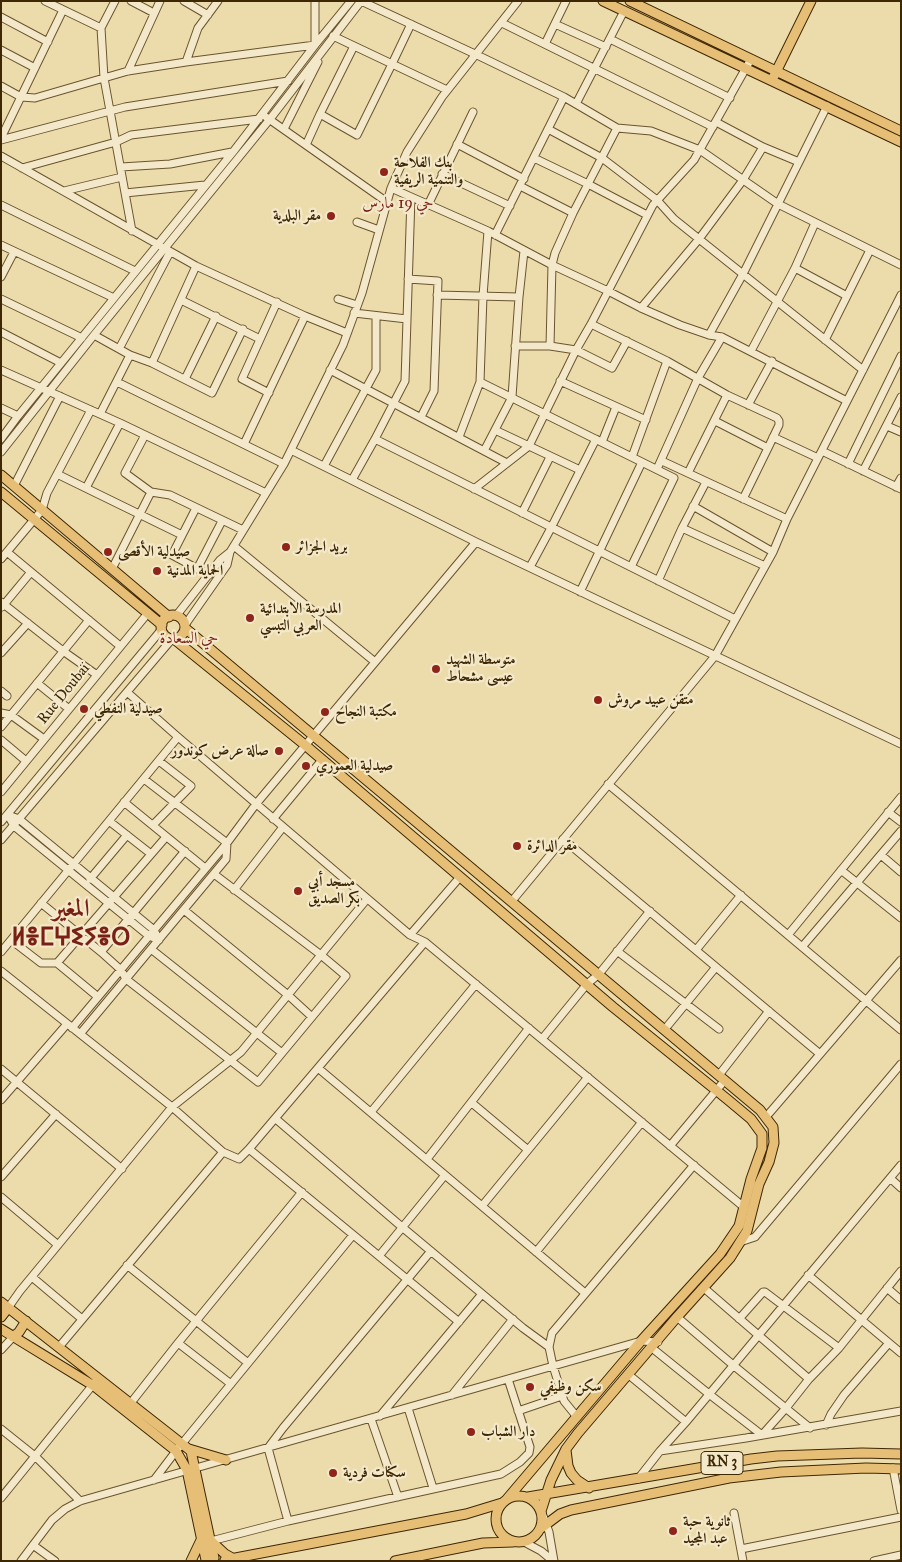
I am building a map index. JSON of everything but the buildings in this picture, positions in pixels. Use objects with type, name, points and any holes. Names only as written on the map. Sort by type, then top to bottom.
[{"type":"main road","points":[[603,1],[901,142]]},
{"type":"main road","points":[[630,1],[901,131]]},
{"type":"main road","points":[[773,81],[776,70],[811,1]]},
{"type":"main road","points":[[1,475],[112,569],[172,616],[182,619],[185,626],[760,1110],[773,1127],[774,1143],[759,1184],[747,1231],[730,1258],[677,1317],[566,1449],[545,1495],[541,1512],[544,1527],[536,1535],[519,1542],[484,1543],[395,1561]]},
{"type":"main road","points":[[1,492],[148,613],[162,627],[164,634],[173,639],[305,745],[586,984],[751,1119],[762,1134],[762,1148],[751,1179],[739,1226],[720,1254],[641,1341],[498,1509],[496,1523],[502,1536],[519,1542]]},
{"type":"main road","points":[[162,627],[172,616]]},
{"type":"main road","points":[[173,639],[183,635],[185,626]]},
{"type":"main road","points":[[1,1318],[5,1305],[59,1347],[96,1382],[193,1454],[191,1469]]},
{"type":"main road","points":[[13,1337],[19,1332],[26,1321]]},
{"type":"main road","points":[[1,1329],[96,1382],[130,1404],[183,1448],[226,1460]]},
{"type":"main road","points":[[183,1448],[191,1469],[206,1539],[208,1559],[228,1560],[466,1514],[505,1501],[514,1496],[534,1501],[541,1512]]},
{"type":"main road","points":[[566,1449],[566,1458],[572,1473],[577,1480],[589,1488]]},
{"type":"main road","name":"RN 3","points":[[528,1498],[726,1463],[777,1456],[862,1453],[901,1454]]},
{"type":"main road","name":"RN 3","points":[[544,1527],[560,1514],[571,1510],[756,1474],[866,1468],[897,1469]]},
{"type":"main road","points":[[206,1539],[225,1554],[228,1560]]},
{"type":"main road","points":[[191,1561],[206,1539]]},
{"type":"street","points":[[45,1],[101,28]]},
{"type":"street","points":[[115,1],[101,28],[104,78],[132,231]]},
{"type":"street","points":[[132,1],[154,13]]},
{"type":"street","points":[[128,71],[160,1]]},
{"type":"street","points":[[184,1],[208,15]]},
{"type":"street","points":[[186,62],[198,28],[218,1]]},
{"type":"street","points":[[314,45],[315,1]]},
{"type":"street","points":[[1,439],[156,244],[261,117],[314,45],[352,1]]},
{"type":"street","points":[[1,452],[94,335],[167,250],[361,1],[564,97],[617,128],[651,131],[700,150],[778,204],[901,265]]},
{"type":"street","points":[[185,626],[226,565],[232,549],[284,464],[330,370],[347,333],[357,305],[391,188],[407,152],[447,90],[518,1]]},
{"type":"street","points":[[545,44],[566,1]]},
{"type":"street","points":[[1,139],[64,10]]},
{"type":"street","points":[[576,104],[624,11]]},
{"type":"street","points":[[1,17],[48,42]]},
{"type":"street","points":[[502,22],[595,68],[799,162]]},
{"type":"street","points":[[320,114],[357,134],[411,24]]},
{"type":"street","points":[[555,24],[606,47]]},
{"type":"street","points":[[333,36],[447,90]]},
{"type":"street","points":[[610,39],[730,98]]},
{"type":"street","points":[[1,86],[21,96],[35,98],[128,71],[314,45]]},
{"type":"street","points":[[284,129],[326,46]]},
{"type":"street","points":[[306,145],[354,46]]},
{"type":"street","points":[[1,50],[35,68]]},
{"type":"street","points":[[474,489],[529,446],[546,414],[560,381],[592,324],[653,205],[694,160],[752,59]]},
{"type":"street","points":[[1,139],[125,108],[288,81]]},
{"type":"street","points":[[495,235],[564,97]]},
{"type":"street","points":[[709,335],[743,274],[827,106]]},
{"type":"street","points":[[428,205],[473,112]]},
{"type":"street","points":[[22,168],[116,142],[131,135],[261,117],[270,120],[284,129],[387,202]]},
{"type":"street","points":[[550,346],[554,253],[617,128]]},
{"type":"street","points":[[548,129],[602,158],[657,200],[674,219],[863,370]]},
{"type":"street","points":[[456,144],[524,178]]},
{"type":"street","points":[[641,308],[699,239],[743,180],[763,147]]},
{"type":"street","points":[[120,167],[170,164],[233,152]]},
{"type":"street","points":[[1,156],[196,266],[347,333]]},
{"type":"street","points":[[534,158],[648,215]]},
{"type":"street","points":[[442,174],[510,206]]},
{"type":"street","points":[[64,192],[122,177]]},
{"type":"street","points":[[125,193],[205,185]]},
{"type":"street","points":[[520,186],[573,213]]},
{"type":"street","points":[[391,188],[488,231],[524,251],[641,308],[680,325],[709,335],[722,337],[847,401]]},
{"type":"street","points":[[352,480],[405,381],[411,197]]},
{"type":"street","points":[[1,205],[135,271]]},
{"type":"street","points":[[357,222],[379,230]]},
{"type":"street","points":[[751,351],[778,302],[815,223]]},
{"type":"street","points":[[459,437],[480,382],[483,296],[488,231]]},
{"type":"street","points":[[1,245],[114,298]]},
{"type":"street","points":[[119,349],[167,250]]},
{"type":"street","points":[[825,340],[870,250]]},
{"type":"street","points":[[484,451],[512,397],[524,251]]},
{"type":"street","points":[[1,278],[14,252]]},
{"type":"street","points":[[152,363],[196,266]]},
{"type":"street","points":[[794,268],[847,296]]},
{"type":"street","points":[[408,280],[438,281],[434,391],[421,417]]},
{"type":"street","points":[[437,295],[519,297]]},
{"type":"street","points":[[512,901],[715,656],[773,552],[787,519],[901,295]]},
{"type":"street","points":[[1,299],[82,338]]},
{"type":"street","points":[[338,299],[357,305]]},
{"type":"street","points":[[181,300],[260,339]]},
{"type":"street","points":[[269,393],[242,379],[277,302]]},
{"type":"street","points":[[354,313],[407,319]]},
{"type":"street","points":[[185,379],[216,316]]},
{"type":"street","points":[[244,444],[305,316]]},
{"type":"street","points":[[324,466],[365,387],[376,370],[376,317]]},
{"type":"street","points":[[592,324],[667,361],[727,395],[777,418],[779,425],[743,499]]},
{"type":"street","points":[[94,335],[130,355],[152,363],[212,393],[243,329]]},
{"type":"street","points":[[1,332],[62,363]]},
{"type":"street","points":[[657,470],[698,378],[722,337]]},
{"type":"street","points":[[515,346],[550,346],[576,350],[612,368],[627,341]]},
{"type":"street","points":[[100,414],[130,355]]},
{"type":"street","points":[[848,464],[901,356]]},
{"type":"street","points":[[632,457],[667,361]]},
{"type":"street","points":[[748,405],[772,362]]},
{"type":"street","points":[[1,370],[120,423],[266,492]]},
{"type":"street","points":[[330,370],[507,463]]},
{"type":"street","points":[[560,381],[646,420]]},
{"type":"street","points":[[117,382],[284,464]]},
{"type":"street","points":[[480,382],[674,478],[631,567]]},
{"type":"street","points":[[688,473],[727,395]]},
{"type":"street","points":[[14,486],[60,396]]},
{"type":"street","points":[[863,471],[901,396]]},
{"type":"street","points":[[530,568],[580,470],[599,440],[616,407]]},
{"type":"street","points":[[1,408],[18,416]]},
{"type":"street","points":[[1,559],[42,510],[47,492],[91,410]]},
{"type":"street","points":[[715,421],[768,448]]},
{"type":"street","points":[[86,488],[120,423]]},
{"type":"street","points":[[887,426],[901,432]]},
{"type":"street","points":[[496,430],[580,470]]},
{"type":"street","points":[[145,436],[125,473],[151,492],[170,495],[243,530]]},
{"type":"street","points":[[773,437],[818,458]]},
{"type":"street","points":[[375,440],[735,619]]},
{"type":"street","points":[[291,450],[476,542],[901,744]]},
{"type":"street","points":[[822,451],[898,488],[901,478]]},
{"type":"street","points":[[522,513],[550,457]]},
{"type":"street","points":[[662,461],[787,519]]},
{"type":"street","points":[[580,592],[642,462]]},
{"type":"street","points":[[57,474],[182,534]]},
{"type":"street","points":[[658,581],[692,506],[706,482]]},
{"type":"street","points":[[112,569],[151,492]]},
{"type":"street","points":[[692,506],[773,552]]},
{"type":"street","points":[[196,508],[172,555],[209,574]]},
{"type":"street","points":[[197,568],[222,520]]},
{"type":"street","points":[[682,528],[764,566]]},
{"type":"street","points":[[1,1100],[121,970],[256,804],[476,542]]},
{"type":"street","points":[[232,549],[375,662]]},
{"type":"street","points":[[172,616],[220,560],[232,549]]},
{"type":"street","points":[[7,552],[120,646]]},
{"type":"street","points":[[31,572],[2,605],[28,622],[97,675]]},
{"type":"street","name":"Rue Doubaï","points":[[1,792],[148,613]]},
{"type":"street","points":[[1,727],[89,620]]},
{"type":"street","points":[[1,653],[28,622]]},
{"type":"street","points":[[1,822],[162,627]]},
{"type":"street","points":[[1,840],[173,639]]},
{"type":"street","points":[[37,683],[69,710]]},
{"type":"street","points":[[127,692],[410,935],[425,942],[744,1208]]},
{"type":"street","points":[[1,713],[11,715],[44,739]]},
{"type":"street","points":[[1,952],[178,737]]},
{"type":"street","points":[[1,740],[26,761]]},
{"type":"street","points":[[153,825],[191,786],[159,760]]},
{"type":"street","points":[[273,819],[322,760]]},
{"type":"street","points":[[144,778],[226,843]]},
{"type":"street","points":[[608,784],[901,1030]]},
{"type":"street","points":[[788,935],[901,797]]},
{"type":"street","points":[[124,802],[205,868]]},
{"type":"street","points":[[888,812],[901,822]]},
{"type":"street","points":[[8,814],[19,820],[73,864],[110,900]]},
{"type":"street","points":[[8,814],[14,826],[68,871],[110,900],[158,940]]},
{"type":"street","points":[[109,821],[151,854]]},
{"type":"street","points":[[234,890],[283,827]]},
{"type":"street","points":[[802,947],[901,831]]},
{"type":"street","points":[[90,879],[127,835]]},
{"type":"street","points":[[57,963],[166,837]]},
{"type":"street","points":[[563,839],[820,1054]]},
{"type":"street","points":[[80,1034],[226,859],[226,843]]},
{"type":"street","points":[[101,952],[185,852]]},
{"type":"street","points":[[881,855],[901,872]]},
{"type":"street","points":[[841,870],[901,918]]},
{"type":"street","points":[[41,903],[101,952],[121,970],[126,979],[258,1082],[346,976],[214,874]]},
{"type":"street","points":[[410,935],[460,876]]},
{"type":"street","points":[[696,950],[740,895]]},
{"type":"street","points":[[5,1305],[32,1277],[172,1107],[241,1052],[367,899]]},
{"type":"street","points":[[184,910],[312,1017]]},
{"type":"street","points":[[542,1038],[586,984],[599,974],[650,911]]},
{"type":"street","points":[[11,940],[41,963],[57,963],[98,997]]},
{"type":"street","points":[[1,971],[172,1107],[223,1152],[239,1159],[276,1119],[425,942]]},
{"type":"street","points":[[152,949],[282,1053]]},
{"type":"street","points":[[617,951],[719,1029]]},
{"type":"street","points":[[766,1117],[901,960]]},
{"type":"street","points":[[664,1029],[716,967]]},
{"type":"street","points":[[371,1112],[476,984]]},
{"type":"street","points":[[670,1146],[717,1091],[722,1078],[769,1011]]},
{"type":"street","points":[[427,1159],[530,1028]]},
{"type":"street","points":[[740,1242],[755,1237],[901,1064]]},
{"type":"street","points":[[318,1068],[584,1293]]},
{"type":"street","points":[[1,1069],[122,1168]]},
{"type":"street","points":[[482,1206],[588,1077]]},
{"type":"street","points":[[472,1103],[528,1150]]},
{"type":"street","points":[[1,1176],[56,1114]]},
{"type":"street","points":[[276,1119],[513,1320],[549,1347]]},
{"type":"street","points":[[536,1252],[642,1122]]},
{"type":"street","points":[[249,1149],[459,1322]]},
{"type":"street","points":[[59,1347],[223,1152]]},
{"type":"street","points":[[577,1417],[564,1401],[553,1366],[549,1347],[552,1333],[694,1165]]},
{"type":"street","points":[[638,1479],[901,1165]]},
{"type":"street","points":[[379,1256],[445,1174]]},
{"type":"street","points":[[890,1178],[901,1188]]},
{"type":"street","points":[[130,1404],[302,1192]]},
{"type":"street","points":[[1,1197],[58,1245]]},
{"type":"street","points":[[154,1481],[183,1448],[231,1384],[353,1235]]},
{"type":"street","points":[[268,1448],[431,1251]]},
{"type":"street","points":[[127,1265],[248,1363]]},
{"type":"street","points":[[762,1435],[809,1379],[839,1348],[901,1271]]},
{"type":"street","points":[[808,1275],[901,1353]]},
{"type":"street","points":[[32,1277],[82,1319]]},
{"type":"street","points":[[704,1288],[757,1336],[809,1379]]},
{"type":"street","points":[[886,1288],[901,1300]]},
{"type":"street","points":[[739,1319],[762,1292],[799,1316],[839,1348]]},
{"type":"street","points":[[380,1416],[482,1294]]},
{"type":"street","points":[[677,1317],[733,1366],[810,1428]]},
{"type":"street","points":[[451,1396],[513,1320]]},
{"type":"street","points":[[1,1350],[13,1337]]},
{"type":"street","points":[[22,1561],[52,1520],[65,1509],[80,1501],[641,1341],[655,1345],[709,1394],[762,1435]]},
{"type":"street","points":[[178,1343],[231,1384]]},
{"type":"street","points":[[826,1425],[831,1414],[844,1396],[889,1343]]},
{"type":"street","points":[[629,1375],[686,1422]]},
{"type":"street","points":[[206,1539],[501,1474],[520,1462],[528,1453],[530,1447],[508,1380]]},
{"type":"street","points":[[1,1498],[96,1382]]},
{"type":"street","points":[[518,1411],[562,1396]]},
{"type":"street","points":[[408,1408],[434,1488]]},
{"type":"street","points":[[660,1451],[810,1428],[901,1411]]},
{"type":"street","points":[[371,1419],[398,1497]]},
{"type":"street","points":[[2,1433],[36,1457],[80,1501]]},
{"type":"street","points":[[268,1448],[288,1521]]},
{"type":"street","points":[[897,1469],[901,1510]]},
{"type":"street","points":[[734,1513],[743,1561]]},
{"type":"street","points":[[741,1549],[901,1517]]},
{"type":"street","points":[[544,1527],[553,1561]]},
{"type":"street","points":[[519,1542],[541,1551],[553,1561]]},
{"type":"street","points":[[33,1545],[55,1561]]},
{"type":"street","points":[[874,1561],[901,1556]]},
{"type":"place","name":"بنك الفلاحة والتنمية الريفية","points":[[384,172]]},
{"type":"place","name":"مقر البلدية","points":[[331,216]]},
{"type":"place","name":"بريد الجزائر","points":[[286,547]]},
{"type":"place","name":"صيدلية الأقصى","points":[[108,552]]},
{"type":"place","name":"الحماية المدنية","points":[[157,571]]},
{"type":"place","name":"المدرسة الابتدائية العربي التبسي","points":[[250,618]]},
{"type":"place","name":"متوسطة الشهيد عيسى مشحاط","points":[[436,669]]},
{"type":"place","name":"متقن عبيد مروش","points":[[598,700]]},
{"type":"place","name":"صيدلية النفطي","points":[[84,709]]},
{"type":"place","name":"مكتبة النجاح","points":[[325,712]]},
{"type":"place","name":"صالة عرض كوندور","points":[[279,751]]},
{"type":"place","name":"صيدلية العموري","points":[[306,766]]},
{"type":"place","name":"مقر الدائرة","points":[[517,846]]},
{"type":"place","name":"مسجد أبي بكر الصديق","points":[[298,891]]},
{"type":"place","name":"سكن وظيفي","points":[[530,1387]]},
{"type":"place","name":"دار الشباب","points":[[471,1432]]},
{"type":"place","name":"سكنات فردية","points":[[333,1473]]},
{"type":"place","name":"ثانوية حبة عبد المجيد","points":[[673,1531]]},
{"type":"district","name":"حي 19 مارس","points":[[398,204]]},
{"type":"district","name":"حي السعادة","points":[[189,639]]},
{"type":"district","name":"المغير ⵍⴻⵎⵖⵉⵢⴻⵔ","points":[[71,924]]}]
